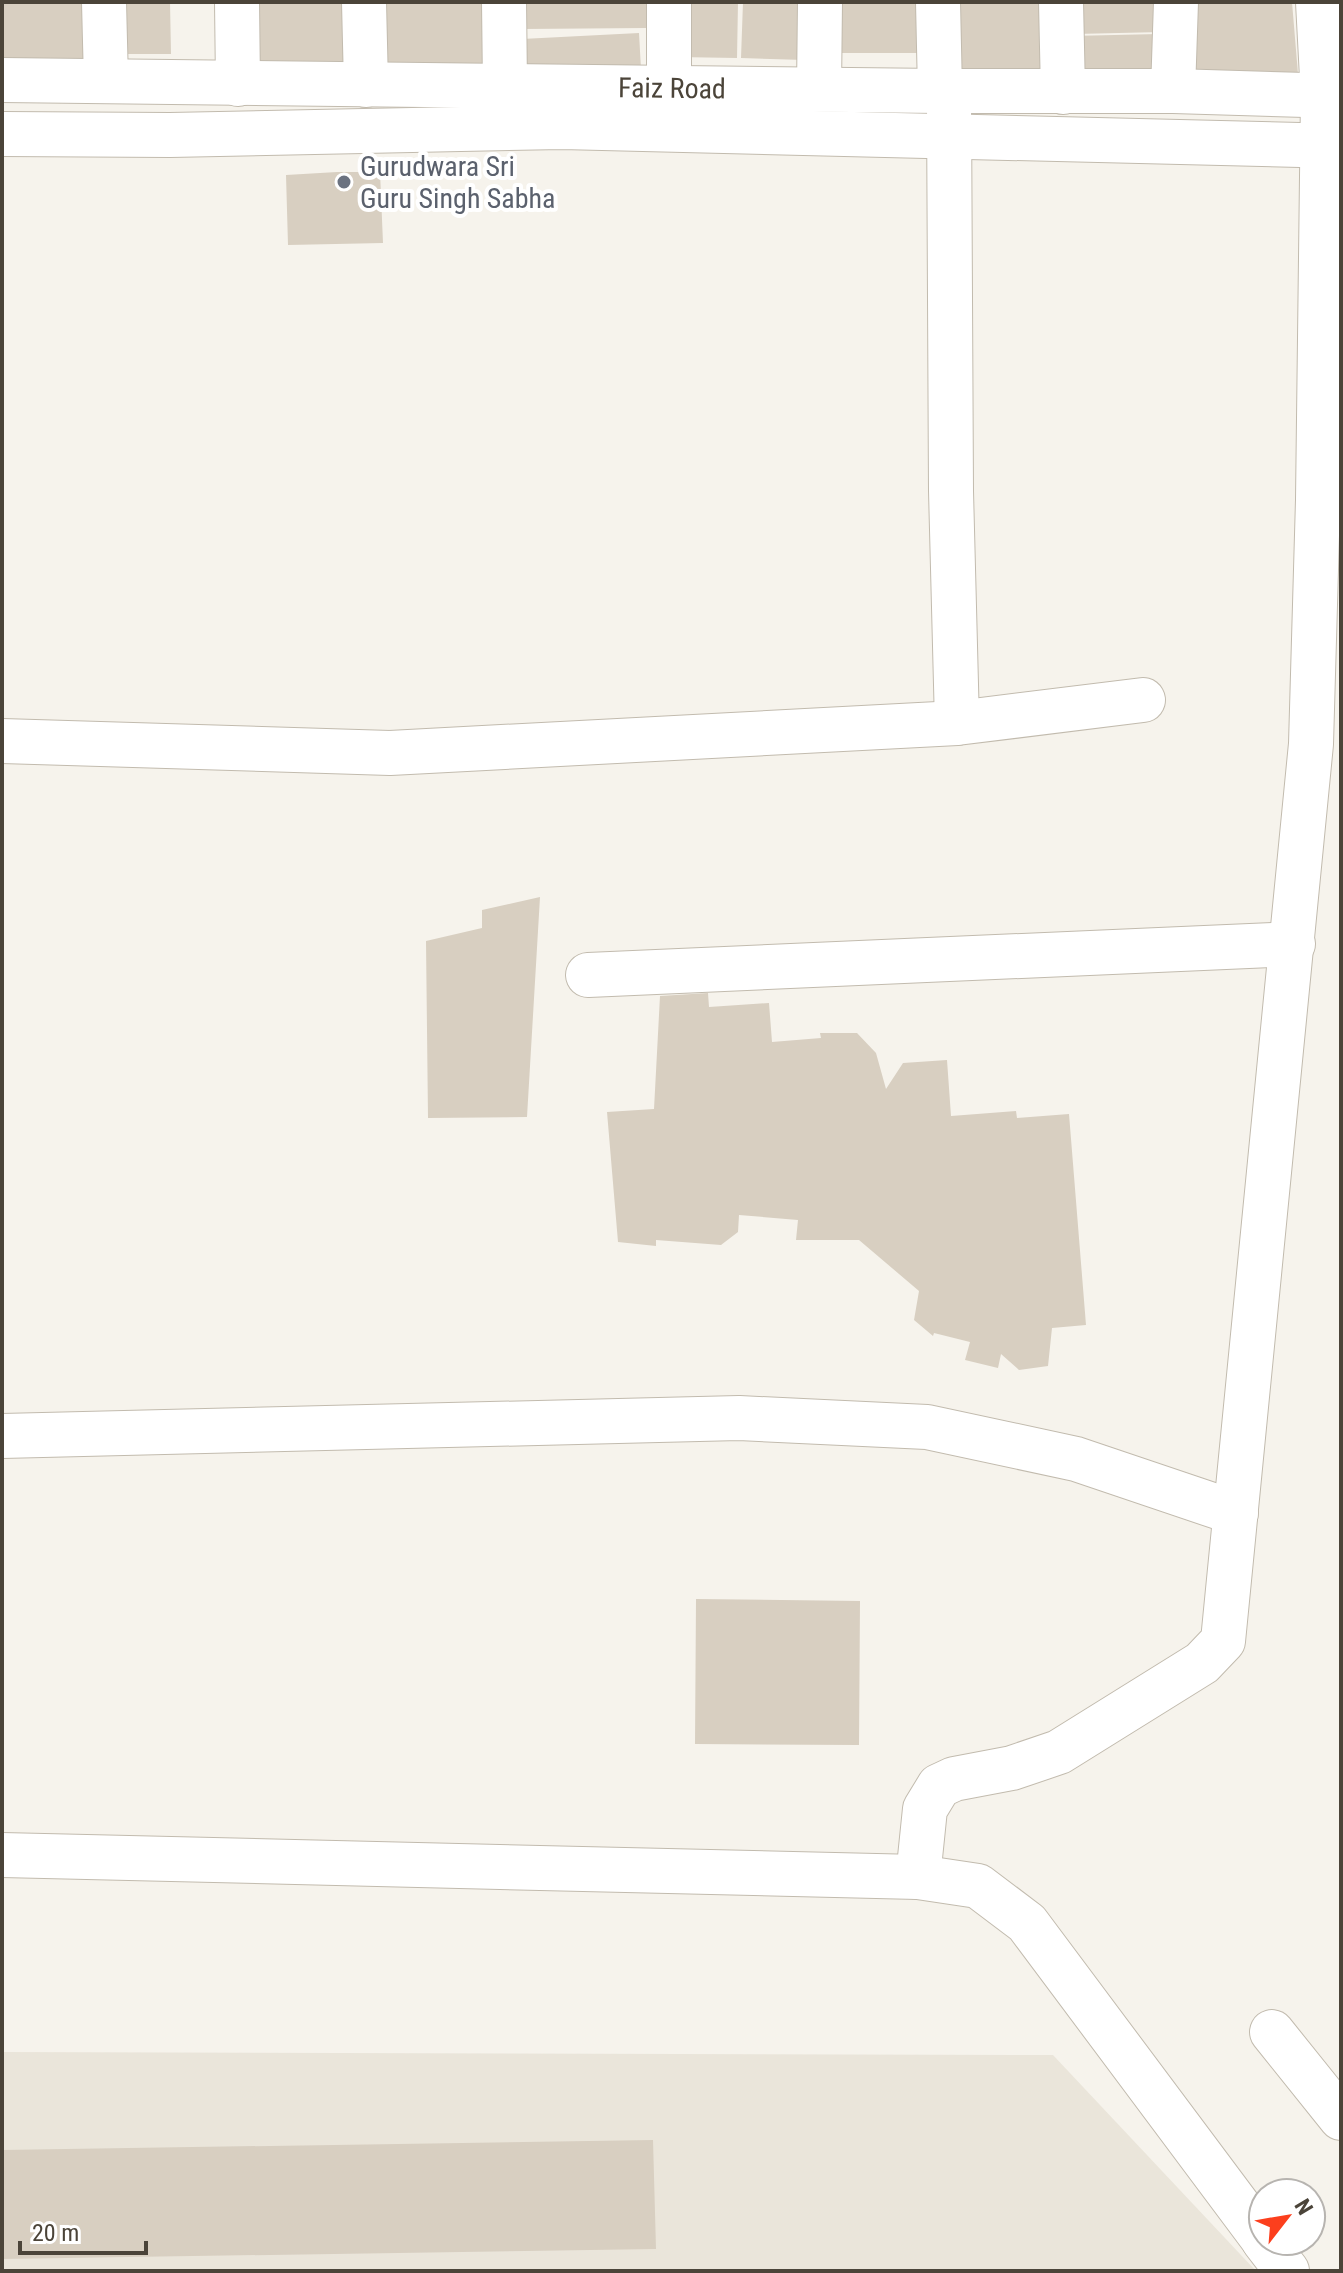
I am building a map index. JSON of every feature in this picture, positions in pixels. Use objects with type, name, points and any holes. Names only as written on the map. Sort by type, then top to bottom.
[{"type":"street","points":[[104,2],[106,81]]},
{"type":"street","points":[[237,2],[238,84]]},
{"type":"street","points":[[364,2],[366,85]]},
{"type":"street","points":[[504,2],[505,85]]},
{"type":"street","points":[[669,2],[669,88]]},
{"type":"street","points":[[819,89],[820,2]]},
{"type":"street","points":[[938,2],[950,135],[951,491],[957,723]]},
{"type":"street","points":[[1061,2],[1063,92]]},
{"type":"street","points":[[1173,91],[1176,2]]},
{"type":"street","points":[[918,1877],[925,1809],[939,1786],[954,1779],[1012,1768],[1059,1752],[1202,1663],[1223,1641],[1311,744],[1332,96],[1318,2]]},
{"type":"street","name":"Faiz Road","points":[[2,80],[1173,91],[1332,96]]},
{"type":"street","points":[[2,134],[170,135],[562,127],[1331,146]]},
{"type":"street","points":[[2,741],[390,753],[957,723],[1143,700]]},
{"type":"street","points":[[588,975],[1293,944]]},
{"type":"street","points":[[2,1436],[739,1418],[927,1427],[1076,1459],[1236,1513]]},
{"type":"street","points":[[2,1855],[918,1877],[978,1886],[1027,1923],[1247,2217]]},
{"type":"street","points":[[1272,2032],[1341,2118]]},
{"type":"shaded area","points":[[2,2052],[1053,2055],[1256,2271],[2,2271]]},
{"type":"building","points":[[2,2],[94,2],[96,65],[3,68]]},
{"type":"building","points":[[119,2],[170,2],[171,54],[120,54]]},
{"type":"building","points":[[246,2],[353,2],[353,70],[246,70]]},
{"type":"building","points":[[375,2],[492,2],[493,63],[376,64]]},
{"type":"building","points":[[523,2],[646,2],[646,28],[523,29]]},
{"type":"building","points":[[678,2],[738,2],[737,58],[677,57]]},
{"type":"building","points":[[743,2],[805,2],[804,60],[741,58]]},
{"type":"building","points":[[825,2],[933,2],[933,53],[825,53]]},
{"type":"building","points":[[944,2],[1039,2],[1042,81],[947,84]]},
{"type":"building","points":[[1074,2],[1162,2],[1162,32],[1075,34]]},
{"type":"building","points":[[1197,2],[1292,2],[1298,74],[1196,78]]},
{"type":"building","points":[[639,33],[641,69],[524,74],[522,39]]},
{"type":"building","points":[[1159,34],[1161,83],[1071,85],[1070,36]]},
{"type":"building","points":[[380,172],[383,243],[288,245],[286,175]]},
{"type":"building","points":[[540,897],[527,1117],[428,1118],[426,941],[482,928],[482,910]]},
{"type":"building","points":[[708,993],[709,1007],[769,1003],[772,1042],[821,1038],[820,1033],[857,1033],[876,1053],[886,1089],[903,1063],[947,1060],[951,1116],[1016,1111],[1017,1118],[1069,1114],[1086,1325],[1052,1328],[1048,1366],[1019,1370],[1001,1354],[998,1368],[965,1360],[970,1342],[934,1333],[933,1336],[914,1320],[919,1291],[859,1240],[796,1240],[798,1220],[739,1215],[738,1232],[721,1245],[656,1240],[656,1246],[618,1242],[607,1112],[654,1109],[660,996]]},
{"type":"building","points":[[696,1599],[860,1601],[859,1745],[695,1744]]},
{"type":"building","points":[[653,2140],[656,2249],[2,2259],[2,2150]]},
{"type":"place","name":"Gurudwara Sri Guru Singh Sabha","points":[[344,182]]}]
